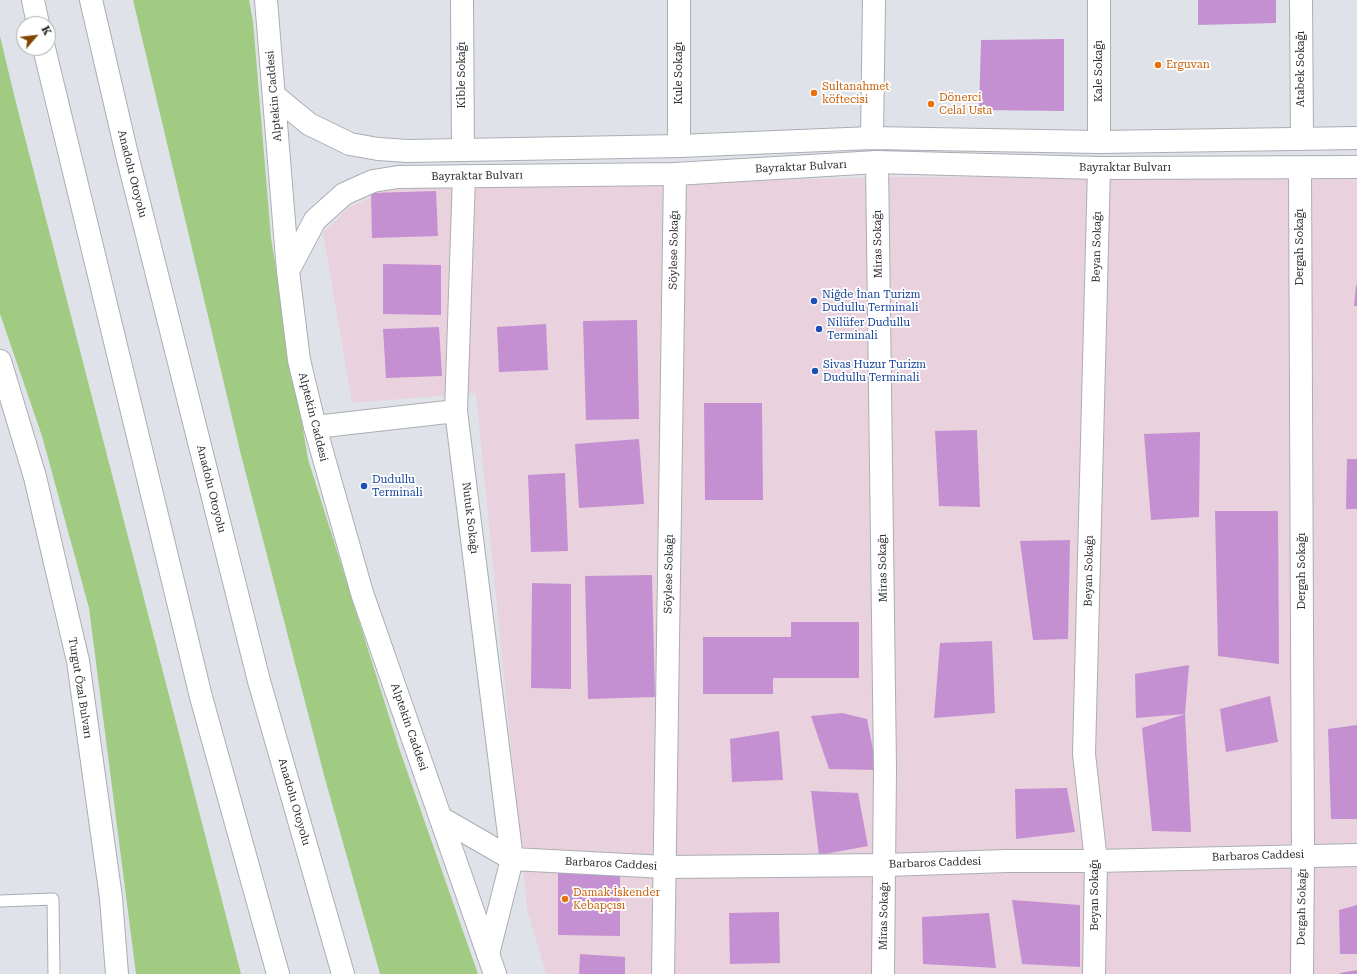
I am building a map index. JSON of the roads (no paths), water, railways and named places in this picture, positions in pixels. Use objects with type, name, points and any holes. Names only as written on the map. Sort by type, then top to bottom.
[{"type":"main road","points":[[33,0],[36,16]]},
{"type":"main road","name":"Anadolu Otoyolu","points":[[92,0],[128,159],[259,681],[343,974]]},
{"type":"main road","name":"Alptekin Caddesi","points":[[266,0],[275,96],[288,271],[299,360],[314,427],[362,593],[492,964]]},
{"type":"main road","name":"Kible Sokağı","points":[[462,0],[463,150]]},
{"type":"main road","name":"Kule Sokağı","points":[[679,0],[679,146]]},
{"type":"main road","points":[[872,138],[874,0]]},
{"type":"main road","name":"Kale Sokağı","points":[[1099,0],[1099,142]]},
{"type":"main road","name":"Atabek Sokağı","points":[[1301,0],[1302,138]]},
{"type":"main road","points":[[46,56],[201,697],[278,974]]},
{"type":"main road","points":[[275,96],[309,124],[350,144],[393,150],[679,146],[872,138],[1099,142],[1357,138]]},
{"type":"main road","name":"Bayraktar Bulvarı","points":[[288,271],[315,220],[344,194],[373,181],[398,177],[675,174],[877,162],[1099,168],[1300,169],[1357,167]]},
{"type":"main road","name":"Miras Sokağı","points":[[877,162],[885,768],[883,974]]},
{"type":"main road","name":"Beyan Sokağı","points":[[1094,974],[1096,861],[1084,754],[1099,168]]},
{"type":"main road","name":"Dergah Sokağı","points":[[1300,169],[1303,855],[1302,974]]},
{"type":"main road","name":"Söylese Sokağı","points":[[663,974],[675,174]]},
{"type":"main road","name":"Nutuk Sokağı","points":[[464,176],[456,411],[512,859]]},
{"type":"main road","name":"Turgut Özal Bulvarı","points":[[0,362],[35,477],[78,661],[111,898],[117,974]]},
{"type":"main road","points":[[314,427],[456,411]]},
{"type":"main road","points":[[441,818],[512,859],[492,964]]},
{"type":"main road","name":"Barbaros Caddesi","points":[[512,859],[665,867],[885,865],[1008,861],[1096,861],[1303,855],[1357,855]]},
{"type":"lane","points":[[0,900],[53,899],[54,974]]},
{"type":"place","name":"Erguvan","points":[[1158,65]]},
{"type":"place","name":"Sultanahmet köftecisi","points":[[814,93]]},
{"type":"place","name":"Dönerci Celal Usta","points":[[931,104]]},
{"type":"place","name":"Niğde İnan Turizm Dudullu Terminali","points":[[814,301]]},
{"type":"place","name":"Nilüfer Dudullu Terminali","points":[[819,329]]},
{"type":"place","name":"Sivas Huzur Turizm Dudullu Terminali","points":[[815,371]]},
{"type":"place","name":"Dudullu Terminali","points":[[364,486]]},
{"type":"place","name":"Damak İskender Kebapçısı","points":[[565,899]]}]
